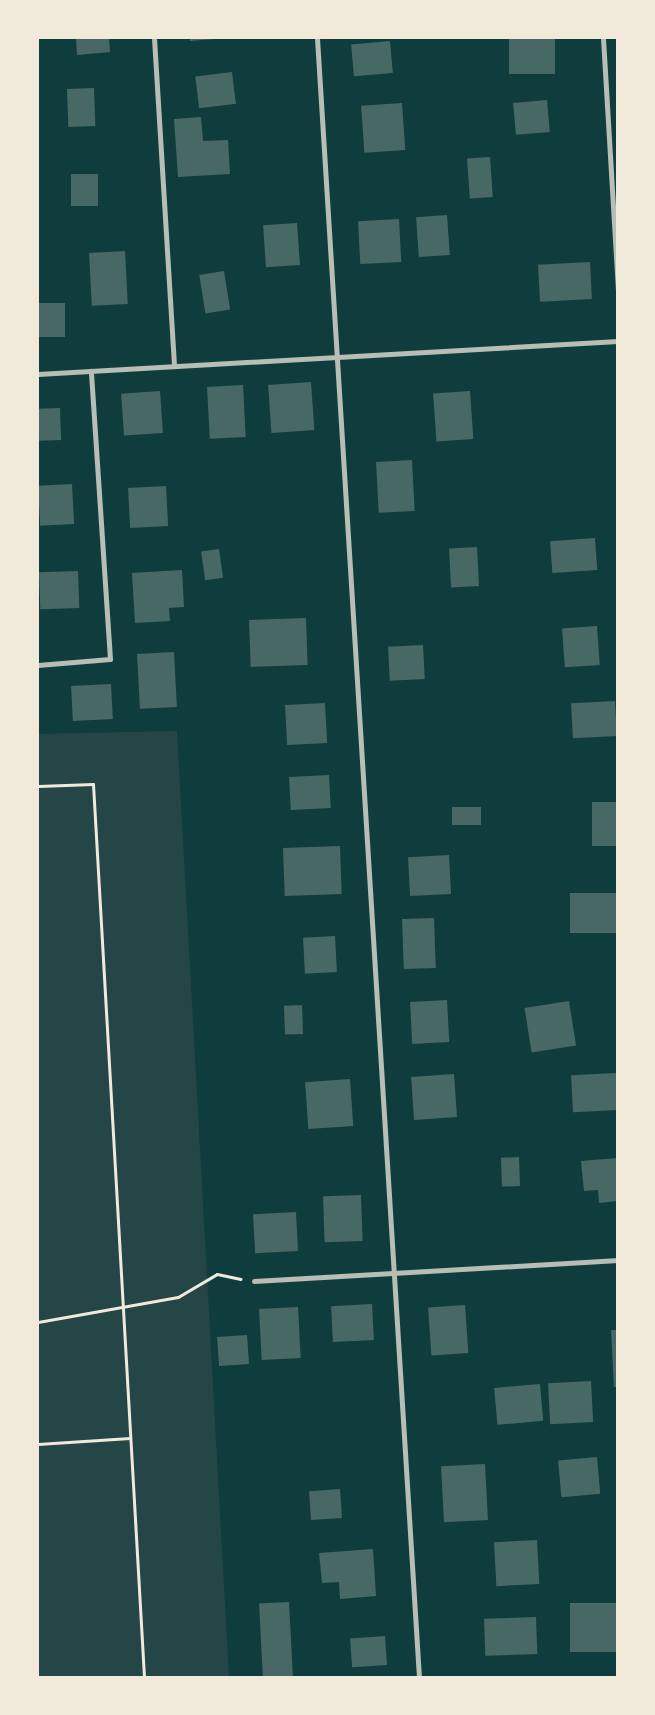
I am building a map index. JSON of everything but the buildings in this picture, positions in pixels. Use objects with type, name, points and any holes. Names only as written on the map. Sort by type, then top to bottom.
[{"type":"street","points":[[154,38],[174,365]]},
{"type":"street","points":[[317,38],[419,1678]]},
{"type":"street","points":[[603,38],[618,291]]},
{"type":"street","points":[[38,374],[618,341]]},
{"type":"street","points":[[38,666],[110,659],[91,371]]},
{"type":"street","points":[[254,1281],[618,1260]]},
{"type":"path","points":[[38,786],[93,784],[144,1678]]},
{"type":"path","points":[[38,1322],[178,1297],[217,1274],[254,1281]]},
{"type":"path","points":[[38,1444],[130,1438]]},
{"type":"shaded area","points":[[177,731],[229,1677],[38,1677],[38,734]]}]
